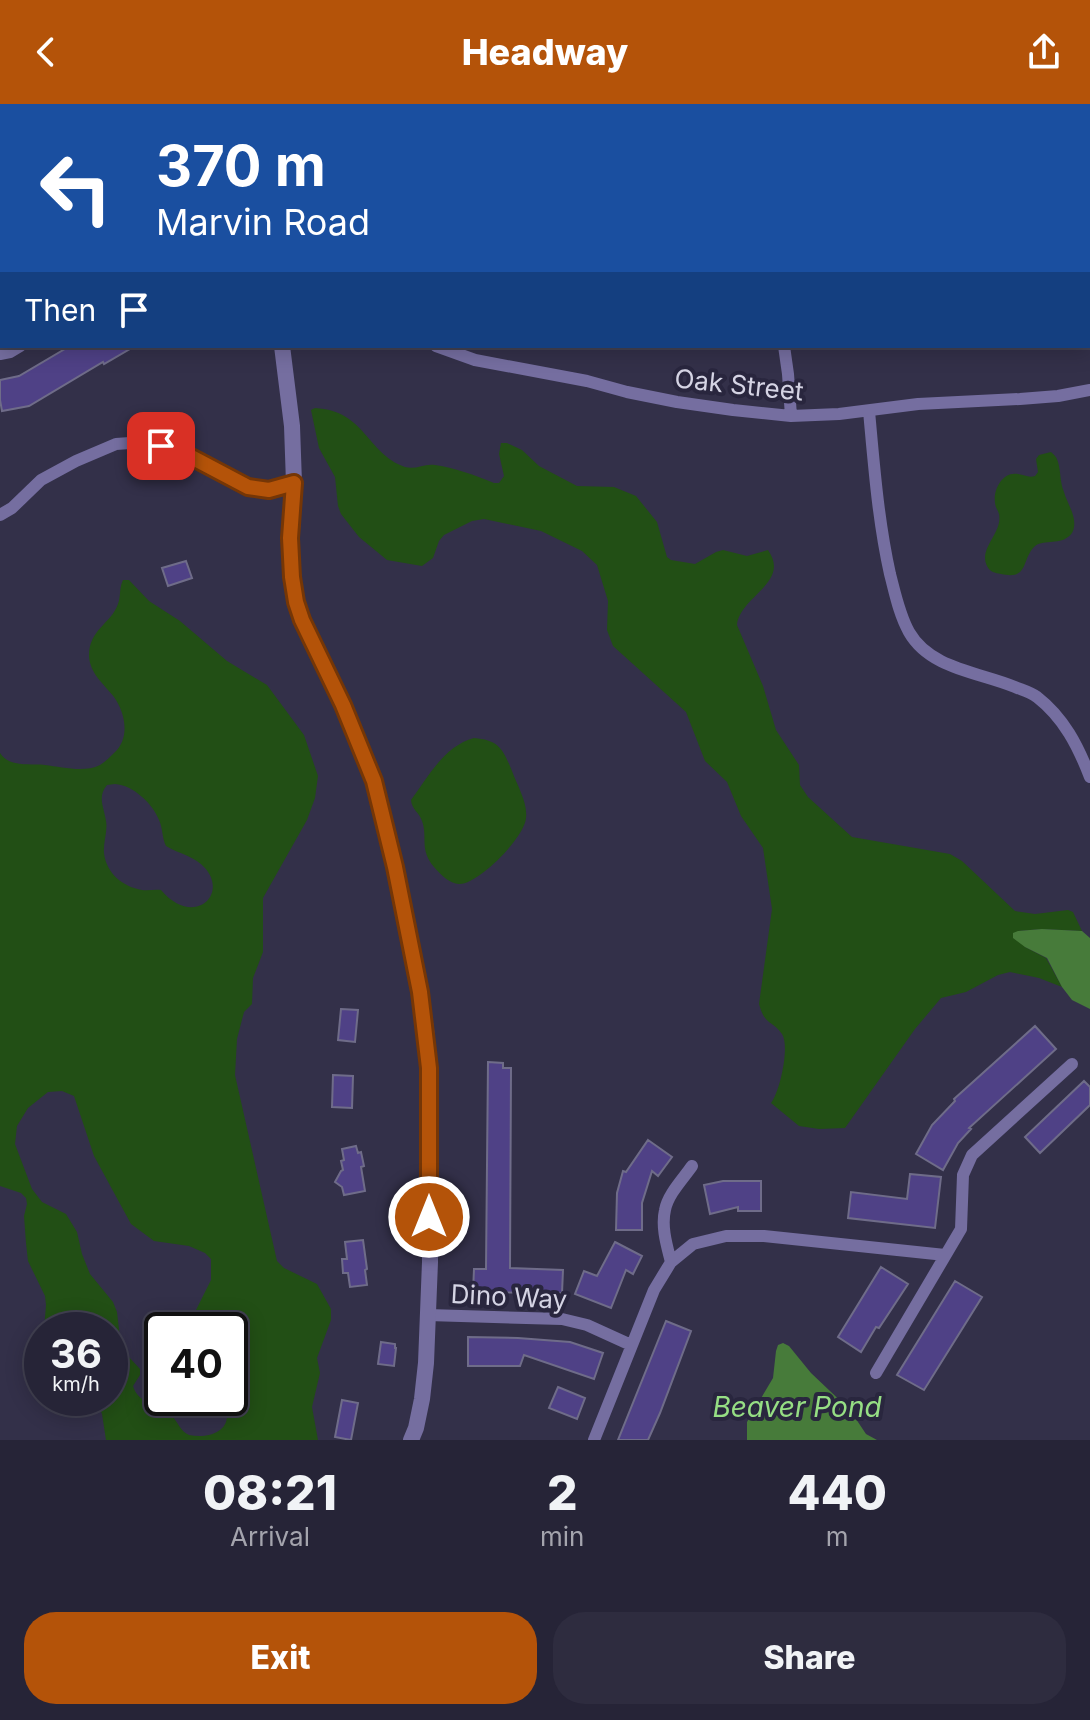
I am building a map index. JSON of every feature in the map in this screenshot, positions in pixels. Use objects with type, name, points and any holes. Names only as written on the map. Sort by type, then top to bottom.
[{"type":"street","points":[[282,348],[292,426],[294,483],[290,538],[296,602],[374,781],[420,992],[429,1068],[430,1262],[426,1363],[422,1399],[411,1440]]},
{"type":"street","name":"Oak Street","points":[[442,348],[475,360],[665,399],[791,416],[918,404],[1058,396],[1090,390]]},
{"type":"street","points":[[784,348],[791,416]]},
{"type":"street","points":[[869,411],[886,552],[897,602],[910,634],[932,657],[1035,695],[1061,720],[1078,747],[1090,777]]},
{"type":"street","points":[[0,515],[12,508],[41,480],[116,444],[144,442],[178,450],[248,487],[269,490],[294,483]]},
{"type":"street","points":[[876,1373],[961,1229],[963,1175],[972,1155],[1072,1064]]},
{"type":"street","points":[[671,1262],[665,1236],[665,1210],[672,1194],[692,1166]]},
{"type":"street","points":[[594,1440],[654,1290],[671,1262],[693,1244],[726,1236],[764,1236],[945,1255]]},
{"type":"street","name":"Dino Way","points":[[428,1315],[562,1319],[587,1325],[631,1345]]},
{"type":"shaded area","points":[[311,410],[332,411],[356,424],[392,461],[405,467],[443,466],[499,483],[504,476],[499,454],[501,443],[507,443],[522,450],[539,466],[577,486],[614,487],[636,496],[657,522],[667,557],[671,560],[695,564],[723,550],[747,556],[768,550],[773,572],[769,581],[746,606],[737,625],[763,686],[776,730],[799,765],[800,785],[808,797],[852,837],[950,854],[962,861],[1015,911],[1035,914],[1073,912],[1082,931],[1018,931],[1025,947],[1046,958],[1062,987],[1010,972],[966,992],[941,998],[915,1029],[845,1128],[799,1126],[771,1103],[781,1079],[785,1048],[782,1034],[766,1019],[759,1004],[772,909],[763,848],[741,816],[727,782],[705,761],[686,712],[613,646],[607,630],[608,601],[597,565],[582,551],[541,531],[484,519],[472,521],[444,535],[433,558],[422,566],[387,560],[359,537],[341,514],[335,477],[319,448]]},
{"type":"shaded area","points":[[1051,452],[1056,457],[1063,489],[1073,514],[1073,532],[1060,541],[1034,547],[1023,568],[1016,574],[993,572],[985,559],[998,528],[997,487],[1008,475],[1035,476],[1038,472],[1036,459]]},
{"type":"shaded area","points":[[123,580],[129,580],[149,601],[180,621],[227,661],[267,685],[304,735],[318,776],[315,798],[307,820],[263,898],[263,952],[253,978],[252,1004],[244,1012],[237,1039],[235,1075],[277,1261],[284,1268],[317,1284],[331,1309],[331,1320],[317,1358],[320,1373],[312,1407],[318,1440],[106,1440],[102,1416],[128,1416],[128,1356],[140,1369],[133,1386],[144,1400],[144,1416],[172,1416],[183,1431],[199,1436],[216,1433],[226,1423],[227,1416],[248,1416],[248,1312],[195,1312],[211,1280],[211,1259],[189,1246],[154,1241],[131,1224],[94,1156],[74,1096],[62,1091],[48,1092],[28,1108],[17,1126],[15,1144],[32,1189],[42,1202],[66,1214],[77,1232],[90,1274],[113,1302],[117,1312],[45,1312],[45,1296],[28,1261],[24,1216],[26,1198],[21,1193],[0,1186],[0,753],[14,763],[80,769],[100,765],[119,747],[124,734],[121,711],[95,673],[89,656],[96,633],[118,604]],"holes":[[[107,785],[122,785],[142,796],[152,808],[166,846],[205,868],[213,888],[204,903],[195,907],[185,906],[173,901],[161,890],[128,886],[112,873],[104,853],[106,825],[102,798]]]},
{"type":"shaded area","points":[[474,738],[489,741],[503,751],[522,794],[526,818],[518,836],[488,869],[459,884],[445,878],[429,861],[422,821],[411,800],[445,755]]},
{"type":"water","points":[[1018,931],[1082,931],[1090,938],[1090,1009],[1072,1000],[1047,958],[1013,938],[1013,933]]},
{"type":"water","name":"Beaver Pond","points":[[783,1343],[850,1410],[866,1434],[877,1440],[747,1440],[747,1422],[773,1378],[776,1351],[778,1345]]},
{"type":"building","points":[[67,348],[132,348],[29,406],[2,411],[0,380],[19,376]]},
{"type":"building","points":[[186,561],[192,578],[168,586],[162,568]]},
{"type":"building","points":[[341,1009],[358,1010],[355,1042],[338,1040]]},
{"type":"building","points":[[1035,1026],[1056,1049],[969,1128],[943,1170],[916,1154],[932,1125],[954,1099]]},
{"type":"building","points":[[488,1062],[503,1063],[503,1068],[511,1068],[510,1268],[563,1270],[562,1293],[473,1292],[474,1269],[486,1269]]},
{"type":"building","points":[[333,1075],[353,1076],[352,1108],[332,1107]]},
{"type":"building","points":[[1084,1081],[1090,1087],[1090,1105],[1040,1153],[1025,1137]]},
{"type":"building","points":[[648,1140],[672,1157],[658,1176],[652,1171],[642,1203],[642,1230],[616,1230],[617,1193],[623,1171],[626,1172]]},
{"type":"building","points":[[356,1146],[358,1153],[361,1152],[364,1166],[361,1167],[365,1191],[344,1195],[342,1187],[335,1182],[343,1170],[342,1149]]},
{"type":"building","points":[[910,1174],[941,1177],[935,1228],[848,1218],[851,1192],[907,1199]]},
{"type":"building","points":[[723,1181],[761,1181],[761,1211],[738,1211],[738,1207],[710,1214],[704,1185]]},
{"type":"building","points":[[363,1240],[367,1285],[350,1287],[348,1273],[343,1273],[342,1259],[347,1259],[345,1242]]},
{"type":"building","points":[[615,1242],[642,1256],[633,1274],[626,1270],[611,1308],[575,1294],[584,1271],[597,1276]]},
{"type":"building","points":[[881,1267],[908,1284],[861,1352],[838,1337]]},
{"type":"building","points":[[955,1281],[982,1297],[924,1390],[897,1375]]},
{"type":"building","points":[[666,1321],[691,1331],[660,1413],[648,1440],[618,1440]]},
{"type":"building","points":[[468,1337],[570,1342],[603,1353],[594,1379],[524,1355],[520,1366],[468,1366]]},
{"type":"building","points":[[381,1342],[395,1344],[394,1366],[378,1364]]},
{"type":"building","points":[[558,1387],[585,1398],[577,1419],[549,1408]]},
{"type":"building","points":[[342,1400],[358,1403],[351,1440],[335,1437]]},
{"type":"route","points":[[161,446],[178,450],[248,487],[269,490],[294,483],[290,538],[296,602],[354,729],[374,781],[420,992],[429,1068],[429,1217]]}]
